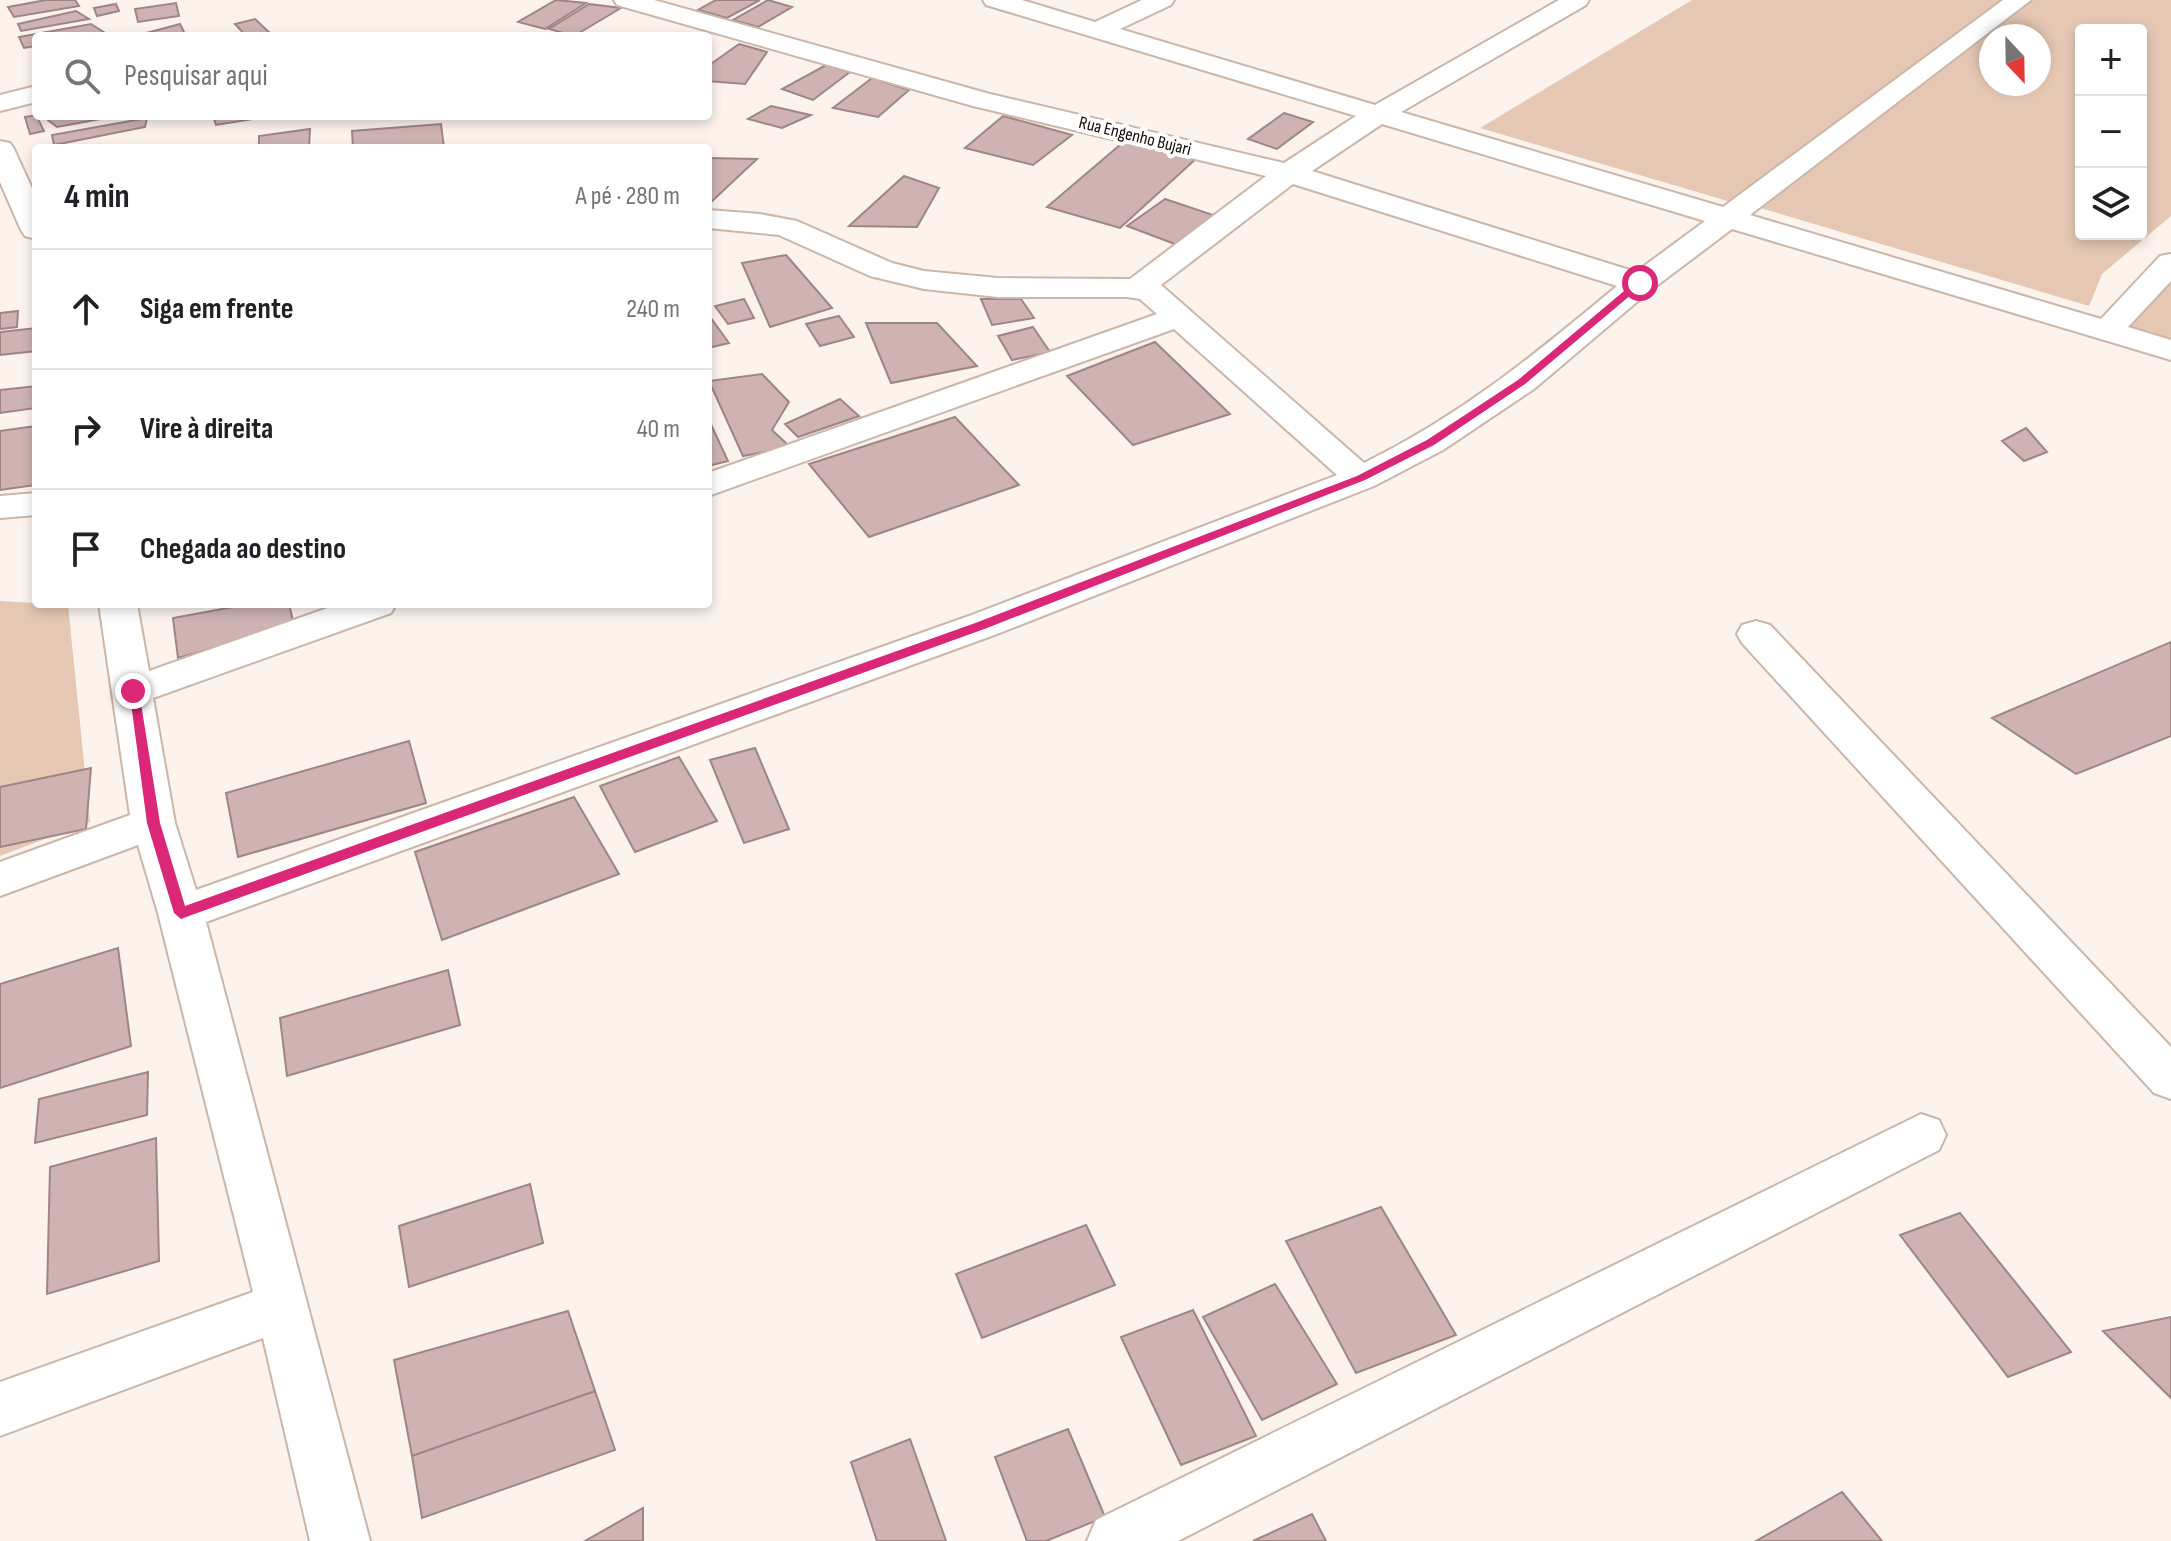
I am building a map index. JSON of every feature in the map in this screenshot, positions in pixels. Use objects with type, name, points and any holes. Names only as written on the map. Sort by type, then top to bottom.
[{"type":"street","name":"Rua Engenho Bujari","points":[[626,0],[983,100],[1289,173],[1640,283]]},
{"type":"street","points":[[995,0],[2171,350]]},
{"type":"street","points":[[1100,29],[1162,0]]},
{"type":"street","points":[[1137,288],[1289,173],[1377,115],[1577,0]]},
{"type":"street","points":[[181,913],[983,625],[1361,478],[1431,443],[1522,382],[1640,283],[2019,0]]},
{"type":"street","points":[[0,103],[32,95]]},
{"type":"street","points":[[0,149],[32,220]]},
{"type":"street","points":[[712,219],[775,225],[809,235],[878,269],[905,276],[1000,286],[1137,288],[1151,292],[1361,478]]},
{"type":"street","points":[[712,243],[775,225]]},
{"type":"street","points":[[2107,331],[2171,263]]},
{"type":"street","points":[[712,484],[1179,317]]},
{"type":"street","points":[[0,507],[32,504]]},
{"type":"street","points":[[119,608],[153,823],[181,913],[283,1306],[340,1541]]},
{"type":"street","points":[[133,691],[366,608]]},
{"type":"street","points":[[1756,634],[2171,1079]]},
{"type":"street","points":[[0,879],[153,823]]},
{"type":"street","points":[[1117,1541],[1921,1135]]},
{"type":"street","points":[[0,1409],[283,1306]]},
{"type":"shaded area","points":[[1692,0],[2002,0],[1731,202],[1480,128]]},
{"type":"shaded area","points":[[2019,0],[2171,0],[2171,216],[2147,236],[2147,24],[2075,24],[2075,240],[2142,240],[2102,274],[2089,306],[1744,203],[1979,30],[1979,96],[2051,96],[2051,24],[1986,24]]},
{"type":"shaded area","points":[[2171,263],[2171,350],[2107,331]]},
{"type":"shaded area","points":[[0,601],[32,603],[32,608],[68,608],[90,822],[0,856]]},
{"type":"building","points":[[46,0],[75,0],[79,6],[14,17],[8,7]]},
{"type":"building","points":[[556,0],[586,3],[545,29],[518,22]]},
{"type":"building","points":[[716,0],[760,0],[727,18],[698,10]]},
{"type":"building","points":[[768,0],[792,7],[758,27],[733,20]]},
{"type":"building","points":[[176,3],[179,16],[138,22],[135,9]]},
{"type":"building","points":[[116,4],[119,11],[97,16],[94,8]]},
{"type":"building","points":[[589,4],[621,8],[581,32],[549,29]]},
{"type":"building","points":[[76,11],[89,19],[21,31],[18,24]]},
{"type":"building","points":[[255,19],[269,32],[242,32],[235,24]]},
{"type":"building","points":[[91,24],[103,32],[47,32]]},
{"type":"building","points":[[180,24],[184,32],[150,32]]},
{"type":"building","points":[[32,35],[32,47],[24,48],[19,37]]},
{"type":"building","points":[[739,44],[767,52],[745,84],[712,81],[712,63]]},
{"type":"building","points":[[826,65],[850,72],[813,100],[782,89]]},
{"type":"building","points":[[872,78],[909,90],[878,117],[833,108]]},
{"type":"building","points":[[771,106],[811,115],[782,128],[748,119]]},
{"type":"building","points":[[1284,113],[1313,122],[1277,149],[1248,139]]},
{"type":"building","points":[[32,116],[32,120],[38,120],[44,131],[30,134],[25,117]]},
{"type":"building","points":[[1003,116],[1072,135],[1033,165],[965,148]]},
{"type":"building","points":[[48,120],[95,120],[57,127]]},
{"type":"building","points":[[147,120],[145,127],[59,144],[54,144],[52,135]]},
{"type":"building","points":[[214,120],[247,120],[216,125]]},
{"type":"building","points":[[441,124],[444,144],[353,144],[352,131]]},
{"type":"building","points":[[310,129],[309,144],[259,144],[259,136]]},
{"type":"building","points":[[1128,138],[1198,157],[1120,228],[1047,207]]},
{"type":"building","points":[[712,158],[757,159],[712,201]]},
{"type":"building","points":[[904,176],[939,188],[917,227],[849,226]]},
{"type":"building","points":[[1165,199],[1213,215],[1175,244],[1127,226]]},
{"type":"building","points":[[786,255],[832,308],[770,327],[742,263]]},
{"type":"building","points":[[744,299],[754,318],[728,324],[715,306]]},
{"type":"building","points":[[981,299],[1021,299],[1034,318],[992,325]]},
{"type":"building","points":[[18,311],[17,327],[0,329],[0,313]]},
{"type":"building","points":[[839,316],[854,337],[820,346],[806,324]]},
{"type":"building","points":[[712,320],[729,343],[712,347]]},
{"type":"building","points":[[866,323],[937,323],[977,366],[891,383]]},
{"type":"building","points":[[1033,327],[1050,352],[1012,360],[998,336]]},
{"type":"building","points":[[32,328],[32,351],[0,355],[0,332]]},
{"type":"building","points":[[1155,342],[1230,414],[1133,445],[1067,376]]},
{"type":"building","points":[[762,374],[789,402],[772,430],[790,447],[743,456],[712,388],[712,381]]},
{"type":"building","points":[[32,386],[32,409],[0,413],[0,390]]},
{"type":"building","points":[[840,399],[859,416],[798,437],[785,424]]},
{"type":"building","points":[[955,417],[1019,485],[869,537],[809,464]]},
{"type":"building","points":[[32,427],[32,486],[0,490],[0,431]]},
{"type":"building","points":[[712,427],[728,461],[712,465]]},
{"type":"building","points":[[2026,428],[2047,452],[2024,461],[2002,441]]},
{"type":"building","points":[[227,608],[290,608],[294,625],[178,658],[173,618]]},
{"type":"building","points":[[2171,642],[2171,736],[2076,774],[1992,718]]},
{"type":"building","points":[[409,741],[426,803],[238,857],[226,793]]},
{"type":"building","points":[[755,748],[789,829],[744,843],[710,760]]},
{"type":"building","points":[[679,757],[717,821],[635,852],[600,786]]},
{"type":"building","points":[[91,768],[86,829],[0,847],[0,787]]},
{"type":"building","points":[[574,797],[619,874],[442,940],[415,852]]},
{"type":"building","points":[[118,948],[131,1046],[0,1088],[0,984]]},
{"type":"building","points":[[448,970],[460,1025],[287,1076],[280,1018]]},
{"type":"building","points":[[148,1072],[147,1115],[35,1143],[39,1099]]},
{"type":"building","points":[[156,1138],[159,1261],[47,1294],[50,1167]]},
{"type":"building","points":[[530,1184],[543,1243],[409,1287],[399,1226]]},
{"type":"building","points":[[1381,1207],[1456,1335],[1356,1373],[1286,1241]]},
{"type":"building","points":[[1960,1213],[2071,1352],[2008,1377],[1900,1235]]},
{"type":"building","points":[[1086,1225],[1115,1285],[982,1338],[956,1274]]},
{"type":"building","points":[[1275,1284],[1337,1384],[1262,1420],[1203,1317]]},
{"type":"building","points":[[1193,1310],[1256,1436],[1181,1465],[1121,1337]]},
{"type":"building","points":[[568,1311],[595,1391],[412,1456],[394,1360]]},
{"type":"building","points":[[2171,1317],[2171,1398],[2103,1331]]},
{"type":"building","points":[[595,1391],[615,1450],[422,1518],[412,1456]]},
{"type":"building","points":[[1068,1429],[1105,1517],[1046,1541],[1027,1541],[995,1457]]},
{"type":"building","points":[[910,1439],[946,1541],[877,1541],[851,1462]]},
{"type":"building","points":[[1842,1492],[1882,1541],[1756,1541]]},
{"type":"building","points":[[643,1508],[643,1541],[585,1541]]},
{"type":"building","points":[[1312,1514],[1326,1541],[1253,1541]]},
{"type":"route","points":[[133,691],[153,823],[181,913],[983,625],[1361,478],[1431,443],[1522,382],[1640,283]]}]
